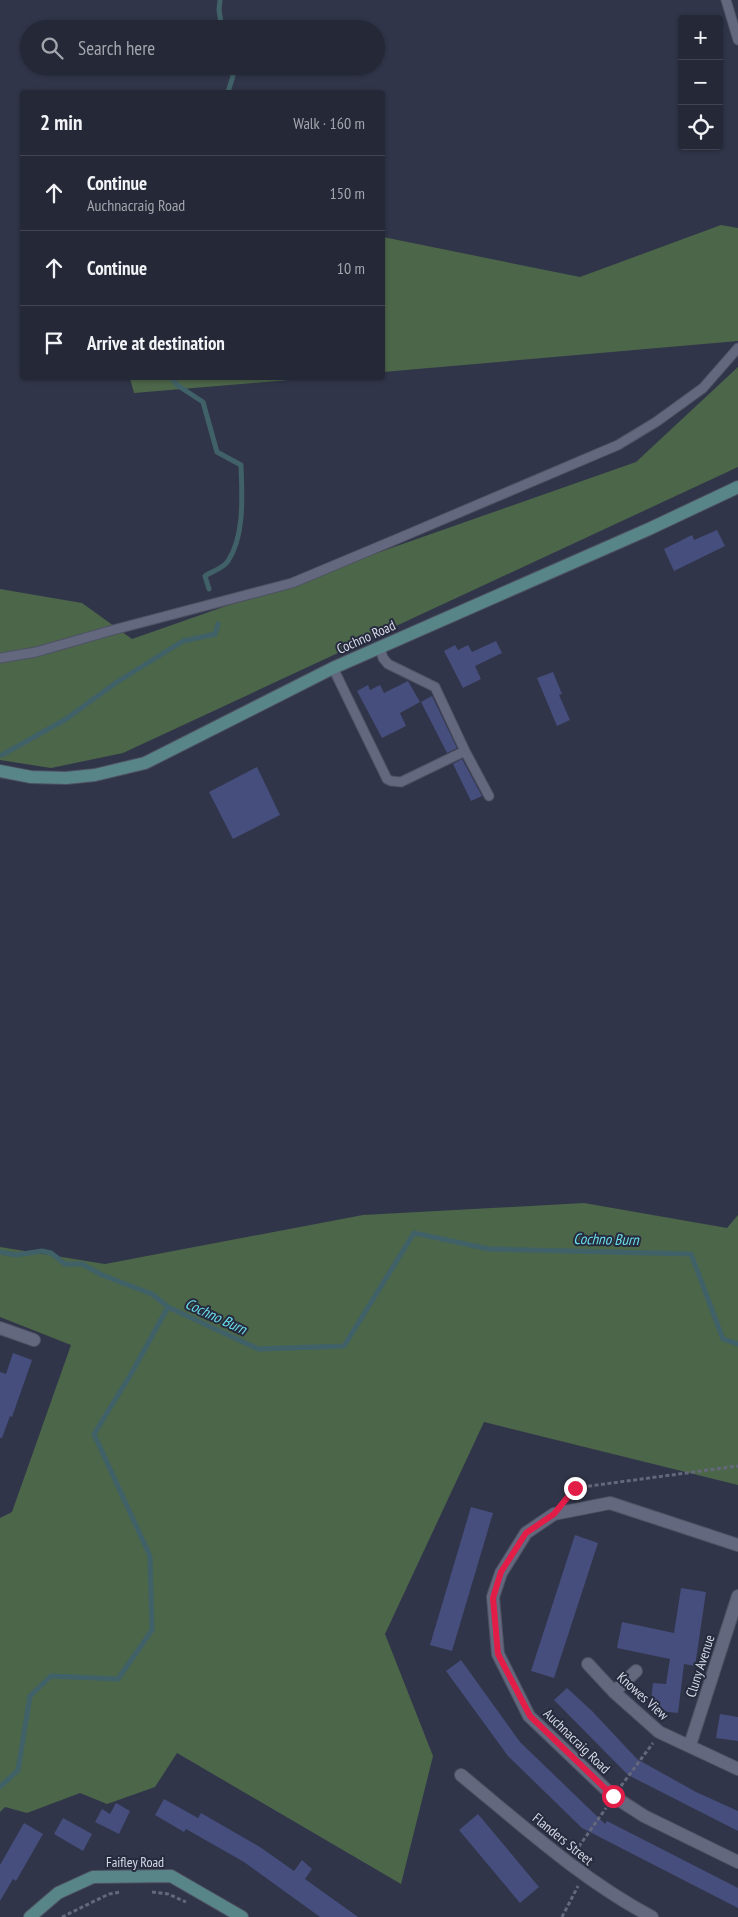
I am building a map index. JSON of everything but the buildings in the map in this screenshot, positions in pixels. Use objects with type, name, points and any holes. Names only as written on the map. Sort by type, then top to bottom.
[{"type":"street","name":"Cochno Road","points":[[0,771],[31,777],[66,778],[96,775],[145,763],[333,668],[738,487]]},
{"type":"street","points":[[0,1328],[34,1340]]},
{"type":"street","name":"Auchnacraig Road","points":[[738,1545],[610,1503],[554,1514],[526,1533],[501,1572],[493,1598],[498,1654],[530,1716],[613,1796],[644,1816],[738,1862]]},
{"type":"street","name":"Cluny Avenue","points":[[690,1745],[738,1596]]},
{"type":"street","name":"Knowes View","points":[[588,1664],[614,1692],[660,1732],[738,1769]]},
{"type":"street","points":[[614,1692],[636,1671]]},
{"type":"street","name":"Flanders Street","points":[[461,1775],[567,1862],[625,1903],[652,1917]]},
{"type":"street","name":"Faifley Road","points":[[30,1917],[58,1893],[93,1877],[171,1876],[242,1917]]},
{"type":"lane","points":[[726,0],[738,40]]},
{"type":"lane","points":[[0,658],[36,652],[292,583],[310,576],[618,445],[656,422],[703,388],[738,348]]},
{"type":"lane","points":[[380,648],[383,658],[388,664],[435,687],[465,751],[489,796]]},
{"type":"lane","points":[[333,668],[387,779],[391,782],[401,782],[465,751]]},
{"type":"path","points":[[554,1514],[575,1488],[738,1466]]},
{"type":"path","points":[[567,1862],[660,1732]]},
{"type":"path","points":[[562,1917],[585,1875]]},
{"type":"path","points":[[148,1891],[168,1894],[190,1904]]},
{"type":"path","points":[[62,1917],[109,1894],[124,1892]]},
{"type":"green space","points":[[721,225],[738,228],[738,341],[385,372],[385,237],[580,277]]},
{"type":"green space","points":[[738,367],[738,467],[123,753],[51,768],[0,760],[0,589],[82,603],[132,639],[636,462]]},
{"type":"green space","points":[[131,380],[289,380],[134,393]]},
{"type":"green space","points":[[584,1203],[727,1228],[738,1215],[738,1485],[484,1422],[385,1634],[433,1756],[401,1884],[177,1753],[155,1787],[107,1804],[80,1793],[27,1813],[5,1807],[0,1812],[0,1518],[12,1512],[71,1345],[0,1317],[0,1247],[105,1264],[363,1215]]},
{"type":"waterway","points":[[220,0],[221,20]]},
{"type":"waterway","points":[[229,90],[233,75]]},
{"type":"waterway","points":[[173,380],[177,385],[203,402],[217,452],[241,465],[241,514],[237,539],[228,561],[221,568],[205,576],[209,589]]},
{"type":"waterway","points":[[2,755],[66,719],[117,682],[183,641],[215,634],[218,624]]},
{"type":"waterway","name":"Cochno Burn","points":[[0,1787],[18,1770],[30,1696],[51,1676],[118,1679],[152,1630],[150,1556],[94,1434],[131,1374],[168,1307],[258,1349],[344,1346],[414,1233],[489,1249],[691,1254],[723,1339],[738,1344]]},
{"type":"waterway","points":[[0,1252],[16,1255],[42,1251],[51,1253],[65,1264],[82,1264],[102,1275],[152,1294],[168,1307]]},
{"type":"route","points":[[575,1488],[554,1514],[526,1533],[501,1572],[493,1598],[498,1654],[530,1716],[613,1796]]}]
